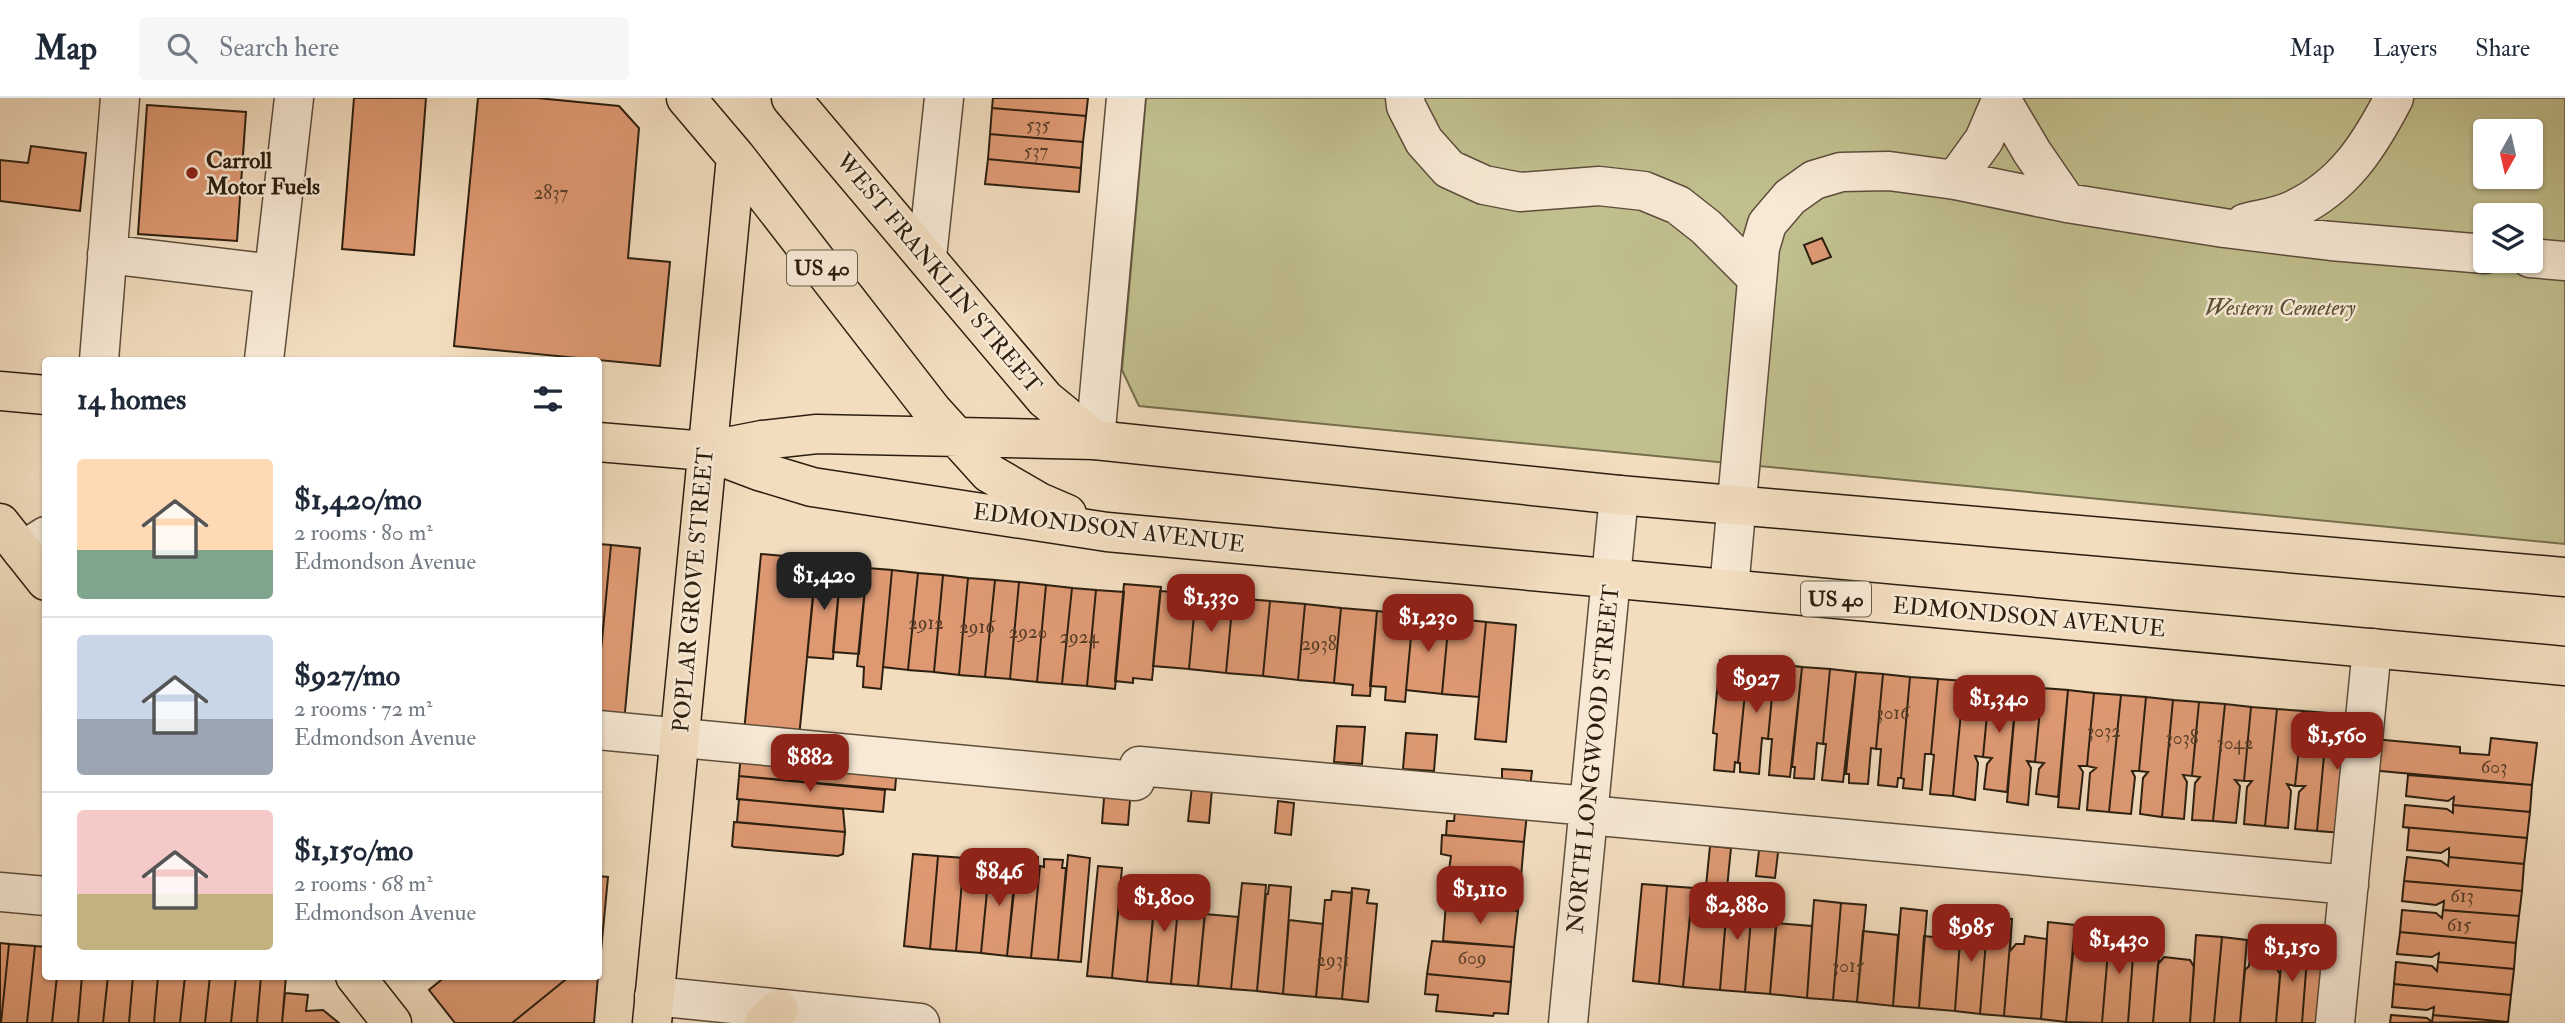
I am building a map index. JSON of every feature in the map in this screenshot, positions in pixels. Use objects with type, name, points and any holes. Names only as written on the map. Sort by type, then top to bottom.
[{"type":"main road","name":"US 40","points":[[685,98],[736,157],[932,410],[989,473],[1040,502],[1107,532]]},
{"type":"main road","name":"WEST FRANKLIN STREET","points":[[791,98],[1045,399],[1095,440]]},
{"type":"main road","name":"POPLAR GROVE STREET","points":[[653,1010],[736,157]]},
{"type":"main road","points":[[0,391],[42,395]]},
{"type":"main road","name":"EDMONDSON AVENUE","points":[[602,442],[706,451],[762,440],[817,434],[1095,440],[1619,495],[1737,503],[2565,577]]},
{"type":"main road","name":"EDMONDSON AVENUE","points":[[706,451],[812,487],[1107,532],[2565,666]]},
{"type":"main road","points":[[22,536],[42,574]]},
{"type":"main road","points":[[358,980],[392,1023]]},
{"type":"street","points":[[99,357],[120,98]]},
{"type":"street","points":[[264,357],[294,98]]},
{"type":"street","points":[[927,257],[944,98]]},
{"type":"street","points":[[1095,440],[1126,98]]},
{"type":"street","points":[[1405,98],[1406,106],[1424,141],[1449,169],[1484,185],[1520,192],[1599,186],[1644,191],[1678,205],[1706,227],[1756,277]]},
{"type":"street","points":[[2224,228],[2291,211],[2337,183],[2375,136],[2394,98]]},
{"type":"street","points":[[1955,180],[1984,140],[2002,99]]},
{"type":"street","points":[[2002,99],[2032,152],[2067,203]]},
{"type":"street","points":[[1729,589],[1760,248],[1767,224],[1790,197],[1814,180],[1842,172],[1889,171],[1955,180],[2067,203],[2224,228],[2331,241],[2473,253]]},
{"type":"street","points":[[107,254],[274,274]]},
{"type":"street","points":[[2543,259],[2565,261]]},
{"type":"street","name":"NORTH LONGWOOD STREET","points":[[1568,1023],[1619,495]]},
{"type":"street","points":[[2336,1023],[2372,648]]},
{"type":"street","points":[[602,730],[1135,781],[1139,766],[2349,885]]},
{"type":"street","points":[[0,892],[42,896]]},
{"type":"street","points":[[653,1010],[920,1023]]},
{"type":"green space","name":"Western Cemetery","points":[[1146,98],[2565,98],[2565,544],[1139,406],[1122,370]]},
{"type":"building","points":[[354,98],[426,98],[414,255],[342,249]]},
{"type":"building","points":[[478,98],[537,98],[619,106],[639,128],[628,258],[670,262],[660,366],[602,360],[602,357],[567,357],[454,346]]},
{"type":"building","points":[[993,98],[1088,98],[1086,116],[992,108]]},
{"type":"building","name":"Carroll Motor Fuels","points":[[147,105],[246,112],[237,241],[138,234]]},
{"type":"building","points":[[992,108],[1086,116],[1083,142],[990,134]]},
{"type":"building","points":[[990,134],[1083,142],[1081,168],[988,159]]},
{"type":"building","points":[[31,146],[86,153],[80,211],[0,201],[0,160],[28,163]]},
{"type":"building","points":[[988,159],[1081,168],[1079,192],[985,184]]},
{"type":"building","points":[[1822,238],[1831,257],[1812,264],[1804,245]]},
{"type":"building","points":[[602,544],[611,545],[602,640]]},
{"type":"building","points":[[611,545],[640,548],[624,723],[602,720],[602,640]]},
{"type":"building","points":[[761,554],[817,559],[799,737],[744,732]]},
{"type":"building","points":[[816,563],[841,566],[833,659],[807,657]]},
{"type":"building","points":[[841,566],[867,568],[859,654],[833,652]]},
{"type":"building","points":[[867,568],[892,570],[881,689],[863,687],[864,667],[857,666]]},
{"type":"building","points":[[892,570],[918,573],[908,670],[883,667]]},
{"type":"building","points":[[918,573],[943,575],[934,672],[908,670]]},
{"type":"building","points":[[943,575],[968,578],[959,675],[934,672]]},
{"type":"building","points":[[968,578],[995,580],[985,677],[959,675]]},
{"type":"building","points":[[995,580],[1019,582],[1010,679],[985,677]]},
{"type":"building","points":[[1019,582],[1046,585],[1037,682],[1010,679]]},
{"type":"building","points":[[1124,584],[1161,587],[1152,680],[1133,678],[1133,683],[1115,681]]},
{"type":"building","points":[[1046,585],[1072,588],[1062,684],[1037,682]]},
{"type":"building","points":[[1072,588],[1096,590],[1087,686],[1062,684]]},
{"type":"building","points":[[1096,590],[1124,592],[1115,689],[1087,686]]},
{"type":"building","points":[[1160,591],[1196,594],[1189,669],[1153,666]]},
{"type":"building","points":[[1196,594],[1233,598],[1226,673],[1189,669]]},
{"type":"building","points":[[1233,598],[1270,601],[1263,676],[1226,673]]},
{"type":"building","points":[[1270,601],[1305,604],[1298,680],[1263,676]]},
{"type":"building","points":[[1305,604],[1341,608],[1334,683],[1298,680]]},
{"type":"building","points":[[1341,608],[1377,611],[1370,696],[1352,695],[1353,685],[1334,683]]},
{"type":"building","points":[[1377,611],[1413,615],[1405,702],[1385,700],[1386,687],[1370,686]]},
{"type":"building","points":[[1413,615],[1449,618],[1442,694],[1406,690]]},
{"type":"building","points":[[1449,618],[1486,622],[1479,697],[1442,694]]},
{"type":"building","points":[[1486,622],[1516,625],[1506,742],[1475,739]]},
{"type":"building","points":[[1720,660],[1748,663],[1738,763],[1735,762],[1734,772],[1714,770],[1717,734],[1713,733]]},
{"type":"building","points":[[1748,663],[1775,664],[1768,739],[1762,738],[1759,774],[1740,772],[1738,763]]},
{"type":"building","points":[[1775,664],[1802,667],[1790,777],[1769,775],[1772,739],[1768,739]]},
{"type":"building","points":[[1802,667],[1830,669],[1823,744],[1817,743],[1814,779],[1794,778],[1795,767],[1792,767]]},
{"type":"building","points":[[1830,669],[1856,672],[1843,782],[1822,780]]},
{"type":"building","points":[[1856,672],[1883,674],[1876,749],[1871,748],[1868,784],[1849,783],[1849,774],[1846,774]]},
{"type":"building","points":[[1883,674],[1910,677],[1901,778],[1898,778],[1897,787],[1878,785],[1881,749],[1876,749]]},
{"type":"building","points":[[1910,677],[1938,679],[1931,754],[1925,754],[1922,790],[1903,788],[1904,779],[1901,778]]},
{"type":"building","points":[[1938,679],[1964,681],[1953,796],[1930,794]]},
{"type":"building","points":[[1964,681],[1990,683],[1983,757],[1975,756],[1978,763],[1975,800],[1953,796]]},
{"type":"building","points":[[1990,683],[2017,686],[2007,792],[1984,789],[1987,764],[1992,758],[1983,757]]},
{"type":"building","points":[[2017,686],[2042,688],[2035,762],[2027,761],[2031,768],[2028,805],[2007,802]]},
{"type":"building","points":[[2042,688],[2068,690],[2058,797],[2036,794],[2039,769],[2044,763],[2035,762]]},
{"type":"building","points":[[2068,690],[2094,693],[2087,766],[2079,766],[2083,772],[2079,809],[2058,807]]},
{"type":"building","points":[[2094,693],[2121,695],[2109,812],[2087,810],[2090,773],[2096,768],[2087,766]]},
{"type":"building","points":[[2121,695],[2146,697],[2139,771],[2132,771],[2135,777],[2131,814],[2109,812]]},
{"type":"building","points":[[2146,697],[2173,700],[2162,817],[2140,814],[2143,778],[2148,772],[2139,771]]},
{"type":"building","points":[[2173,700],[2199,702],[2192,776],[2183,775],[2187,782],[2184,819],[2162,817]]},
{"type":"building","points":[[2199,702],[2225,704],[2213,821],[2192,820],[2195,783],[2200,777],[2192,776]]},
{"type":"building","points":[[2225,704],[2251,707],[2244,781],[2235,780],[2240,786],[2236,823],[2213,821]]},
{"type":"building","points":[[2251,707],[2277,709],[2265,826],[2244,824],[2247,787],[2252,781],[2244,781]]},
{"type":"building","points":[[2277,709],[2303,711],[2295,786],[2287,784],[2291,791],[2288,828],[2265,826]]},
{"type":"building","points":[[2303,711],[2328,713],[2317,831],[2295,829],[2299,792],[2305,786],[2295,786]]},
{"type":"building","points":[[2328,713],[2358,716],[2344,833],[2317,831]]},
{"type":"building","points":[[1337,726],[1365,727],[1362,764],[1334,762]]},
{"type":"building","points":[[1406,733],[1437,735],[1434,771],[1403,769]]},
{"type":"building","points":[[2491,738],[2537,743],[2532,785],[2370,770],[2374,739],[2460,747],[2460,753],[2489,755]]},
{"type":"building","points":[[741,753],[897,767],[895,790],[739,776]]},
{"type":"building","points":[[1502,769],[1532,771],[1530,788],[1502,785]]},
{"type":"building","points":[[2408,775],[2532,785],[2530,812],[2453,805],[2454,797],[2448,801],[2406,796]]},
{"type":"building","points":[[739,776],[885,790],[883,812],[737,799]]},
{"type":"building","points":[[1105,786],[1131,788],[1128,825],[1102,823]]},
{"type":"building","points":[[1192,787],[1212,789],[1209,823],[1188,821]]},
{"type":"building","points":[[739,799],[843,809],[845,832],[737,822]]},
{"type":"building","points":[[1456,800],[1528,804],[1524,842],[1446,835],[1447,821],[1454,821]]},
{"type":"building","points":[[1278,801],[1294,803],[1291,835],[1275,833]]},
{"type":"building","points":[[2405,805],[2447,809],[2453,813],[2453,805],[2530,812],[2527,838],[2403,827]]},
{"type":"building","points":[[734,822],[845,832],[843,854],[838,856],[734,847]]},
{"type":"building","points":[[2403,827],[2527,838],[2524,864],[2449,857],[2449,848],[2441,853],[2407,850],[2409,828]]},
{"type":"building","points":[[1442,835],[1524,842],[1521,877],[1449,870],[1451,856],[1441,854]]},
{"type":"building","points":[[1760,842],[1779,844],[1775,878],[1756,876]]},
{"type":"building","points":[[1710,846],[1731,848],[1727,888],[1706,886]]},
{"type":"building","points":[[913,854],[938,856],[930,949],[904,946]]},
{"type":"building","points":[[1018,855],[1038,857],[1040,866],[1031,958],[1007,956]]},
{"type":"building","points":[[1068,855],[1090,858],[1081,962],[1058,960]]},
{"type":"building","points":[[938,856],[964,858],[956,951],[930,949]]},
{"type":"building","points":[[2407,857],[2441,861],[2448,866],[2449,857],[2524,864],[2522,891],[2404,881]]},
{"type":"building","points":[[964,858],[990,861],[981,953],[956,951]]},
{"type":"building","points":[[1044,859],[1063,860],[1062,868],[1066,868],[1058,960],[1031,958],[1040,866],[1044,867]]},
{"type":"building","points":[[990,861],[1016,863],[1007,956],[981,953]]},
{"type":"building","points":[[1098,866],[1122,868],[1112,978],[1087,976]]},
{"type":"building","points":[[1449,870],[1521,877],[1518,911],[1446,904]]},
{"type":"building","points":[[602,876],[608,877],[602,940]]},
{"type":"building","points":[[2404,881],[2522,891],[2519,916],[2443,910],[2444,901],[2436,905],[2402,901]]},
{"type":"building","points":[[1242,883],[1266,885],[1257,991],[1231,989]]},
{"type":"building","points":[[1156,884],[1180,886],[1171,984],[1147,982]]},
{"type":"building","points":[[1642,884],[1667,886],[1659,984],[1633,981]]},
{"type":"building","points":[[1269,885],[1291,887],[1283,994],[1257,991]]},
{"type":"building","points":[[1180,886],[1207,889],[1198,986],[1171,984]]},
{"type":"building","points":[[1667,886],[1693,888],[1683,987],[1659,984]]},
{"type":"building","points":[[1352,888],[1369,890],[1367,903],[1377,904],[1368,1002],[1342,999]]},
{"type":"building","points":[[1332,891],[1352,893],[1342,999],[1316,997],[1325,900],[1331,900]]},
{"type":"building","points":[[1728,892],[1753,894],[1745,992],[1720,990]]},
{"type":"building","points":[[1753,894],[1779,896],[1770,994],[1745,992]]},
{"type":"building","points":[[1814,900],[1841,903],[1833,1000],[1807,998]]},
{"type":"building","points":[[1841,903],[1866,905],[1857,1002],[1833,1000]]},
{"type":"building","points":[[1446,904],[1518,911],[1514,947],[1443,941]]},
{"type":"building","points":[[1119,905],[1154,908],[1147,982],[1112,978]]},
{"type":"building","points":[[1901,908],[1927,911],[1919,1008],[1893,1006]]},
{"type":"building","points":[[2402,910],[2436,913],[2442,918],[2443,910],[2519,916],[2516,943],[2400,932]]},
{"type":"building","points":[[1205,914],[1238,917],[1231,989],[1198,986]]},
{"type":"building","points":[[1962,914],[1988,917],[1980,1014],[1955,1011]]},
{"type":"building","points":[[1690,915],[1726,918],[1720,990],[1683,987]]},
{"type":"building","points":[[1988,917],[2012,919],[2004,1016],[1980,1014]]},
{"type":"building","points":[[2012,919],[2010,951],[2016,944],[2024,944],[2025,936],[2047,939],[2041,1019],[2004,1016]]},
{"type":"building","points":[[1289,920],[1323,924],[1316,997],[1283,994]]},
{"type":"building","points":[[2048,922],[2075,925],[2066,1022],[2041,1019]]},
{"type":"building","points":[[1776,923],[1812,926],[1807,998],[1770,994]]},
{"type":"building","points":[[2110,928],[2102,1023],[2066,1022],[2073,954],[2077,950],[2078,933],[2109,936]]},
{"type":"building","points":[[2110,928],[2135,930],[2128,1023],[2102,1023]]},
{"type":"building","points":[[2135,930],[2161,933],[2153,1023],[2128,1023]]},
{"type":"building","points":[[1863,931],[1898,935],[1893,1006],[1857,1002]]},
{"type":"building","points":[[2400,932],[2516,943],[2514,969],[2438,962],[2439,953],[2432,957],[2397,954]]},
{"type":"building","points":[[2196,935],[2222,937],[2214,1023],[2190,1023]]},
{"type":"building","points":[[1924,936],[1960,940],[1955,1011],[1919,1008]]},
{"type":"building","points":[[2222,937],[2247,940],[2240,1023],[2214,1023]]},
{"type":"building","points":[[1432,941],[1514,947],[1511,982],[1427,974]]},
{"type":"building","points":[[2252,941],[2271,943],[2269,967],[2276,968],[2280,974],[2276,1023],[2240,1023],[2245,970],[2249,966]]},
{"type":"building","points":[[0,943],[9,944],[1,1023],[0,1023]]},
{"type":"building","points":[[2283,943],[2308,945],[2302,1023],[2276,1023]]},
{"type":"building","points":[[9,944],[35,946],[27,1023],[1,1023]]},
{"type":"building","points":[[2308,945],[2334,948],[2327,1023],[2302,1023]]},
{"type":"building","points":[[35,946],[42,947],[42,980],[57,980],[52,1023],[27,1023]]},
{"type":"building","points":[[2164,957],[2190,960],[2194,967],[2190,1023],[2153,1023],[2158,964]]},
{"type":"building","points":[[2396,962],[2432,966],[2437,971],[2438,962],[2514,969],[2511,995],[2394,984]]},
{"type":"building","points":[[1427,974],[1511,982],[1508,1014],[1494,1013],[1493,1016],[1436,1011],[1438,995],[1425,994]]},
{"type":"building","points":[[57,980],[82,980],[78,1023],[52,1023]]},
{"type":"building","points":[[82,980],[108,980],[103,1023],[78,1023]]},
{"type":"building","points":[[108,980],[133,980],[129,1023],[103,1023]]},
{"type":"building","points":[[133,980],[158,980],[154,1023],[129,1023]]},
{"type":"building","points":[[158,980],[185,980],[180,1023],[154,1023]]},
{"type":"building","points":[[185,980],[210,980],[205,1023],[180,1023]]},
{"type":"building","points":[[210,980],[236,980],[231,1023],[205,1023]]},
{"type":"building","points":[[236,980],[261,980],[257,1023],[231,1023]]},
{"type":"building","points":[[261,980],[286,980],[282,1023],[257,1023]]},
{"type":"building","points":[[441,980],[565,980],[512,1023],[455,1023],[429,990]]},
{"type":"building","points":[[565,980],[598,980],[594,1023],[512,1023]]},
{"type":"building","points":[[2394,984],[2511,995],[2508,1022],[2433,1015],[2434,1007],[2427,1010],[2392,1007]]},
{"type":"building","points":[[285,993],[308,995],[306,1011],[323,1010],[339,1023],[282,1023]]},
{"type":"building","points":[[2391,1015],[2427,1018],[2432,1022],[2433,1015],[2508,1022],[2390,1023]]},
{"type":"place","name":"Carroll Motor Fuels","points":[[192,173]]}]
